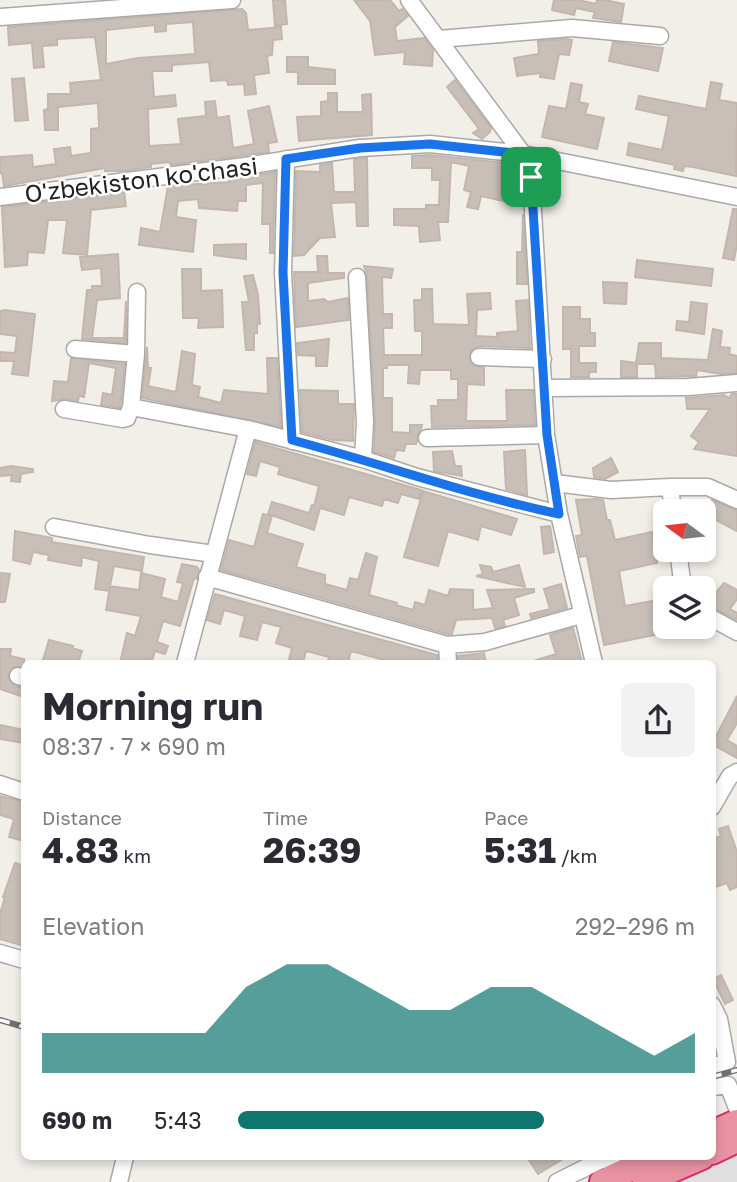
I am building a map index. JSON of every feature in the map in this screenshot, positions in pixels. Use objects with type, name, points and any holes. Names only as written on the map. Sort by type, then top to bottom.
[{"type":"highway","points":[[716,1131],[737,1122]]},
{"type":"highway","points":[[716,1150],[737,1140]]},
{"type":"highway","points":[[636,1176],[653,1160]]},
{"type":"highway","points":[[602,1182],[636,1176],[688,1160]]},
{"type":"street","points":[[0,17],[232,0]]},
{"type":"street","points":[[409,0],[523,154],[531,177],[547,435],[559,514],[593,660]]},
{"type":"street","points":[[439,39],[572,28],[660,36]]},
{"type":"street","name":"O'zbekiston ko'chasi","points":[[0,197],[360,148],[430,144],[523,154],[737,197]]},
{"type":"street","points":[[286,159],[283,273],[292,440]]},
{"type":"street","points":[[357,276],[365,422],[363,459]]},
{"type":"street","points":[[64,409],[127,418],[131,407],[136,354],[137,292]]},
{"type":"street","points":[[75,349],[136,354]]},
{"type":"street","points":[[479,357],[542,359]]},
{"type":"street","points":[[544,388],[688,387],[737,383]]},
{"type":"street","points":[[131,407],[292,440],[417,477],[559,514]]},
{"type":"street","points":[[186,660],[248,429]]},
{"type":"street","points":[[427,438],[547,435]]},
{"type":"street","points":[[555,483],[611,490],[708,486],[737,500]]},
{"type":"street","points":[[670,487],[672,499]]},
{"type":"street","points":[[54,527],[214,554]]},
{"type":"street","points":[[207,577],[447,645],[485,642],[581,615]]},
{"type":"street","points":[[716,621],[737,632]]},
{"type":"street","points":[[447,645],[448,660]]},
{"type":"street","points":[[716,800],[730,776],[737,772]]},
{"type":"street","points":[[0,784],[21,791]]},
{"type":"street","points":[[0,953],[21,959]]},
{"type":"street","points":[[716,1013],[727,1062],[716,1065]]},
{"type":"street","points":[[716,1086],[727,1085],[737,1108]]},
{"type":"street","points":[[119,1182],[124,1160]]},
{"type":"street","points":[[558,1182],[601,1160]]},
{"type":"street","points":[[605,1160],[636,1176]]},
{"type":"shaded area","points":[[737,1146],[737,1182],[661,1182],[707,1160],[716,1160],[716,1156]]},
{"type":"building","points":[[273,0],[285,0],[287,24],[275,26]]},
{"type":"building","points":[[354,0],[390,0],[399,11],[402,9],[408,16],[395,27],[397,41],[424,38],[433,50],[432,66],[404,64],[405,52],[375,55],[370,21]]},
{"type":"building","points":[[554,0],[578,0],[596,4],[597,0],[605,0],[624,4],[621,22],[593,18],[595,12],[576,8],[574,15],[552,10]]},
{"type":"building","points":[[242,9],[246,13],[248,30],[281,27],[282,39],[273,40],[272,55],[267,56],[269,73],[254,75],[256,94],[245,95],[244,84],[228,85],[227,80],[211,81],[209,62],[172,65],[172,71],[152,71],[154,97],[175,95],[176,106],[148,109],[149,146],[181,144],[178,119],[206,116],[205,102],[215,101],[217,118],[229,116],[233,148],[254,144],[248,111],[269,106],[277,142],[268,143],[269,152],[171,165],[169,162],[151,164],[151,167],[125,171],[105,171],[105,168],[4,186],[0,173],[0,157],[32,155],[33,167],[56,164],[54,149],[70,147],[71,156],[91,153],[91,129],[99,128],[98,103],[58,107],[58,130],[45,130],[44,110],[48,109],[48,94],[71,94],[70,83],[101,80],[95,37],[57,39],[57,45],[42,46],[44,67],[34,68],[32,43],[9,45],[8,27]],"holes":[[[193,22],[195,54],[138,58],[106,64],[106,30],[155,25],[155,32],[166,31],[166,24]]]},
{"type":"building","points":[[572,40],[569,55],[559,54],[554,79],[540,77],[541,73],[517,76],[514,58],[539,54],[538,41]]},
{"type":"building","points":[[613,42],[663,48],[658,71],[609,61]]},
{"type":"building","points":[[287,57],[308,57],[308,67],[335,70],[335,84],[298,84],[298,72],[287,72]]},
{"type":"building","points":[[24,78],[28,120],[15,121],[12,79]]},
{"type":"building","points":[[455,80],[491,128],[482,139],[473,133],[479,129],[447,87]]},
{"type":"building","points":[[711,82],[722,84],[719,100],[737,103],[736,176],[684,166],[683,171],[674,169],[675,165],[627,155],[629,143],[662,150],[669,116],[636,109],[639,96],[706,109]]},
{"type":"building","points":[[571,83],[582,85],[579,102],[588,104],[585,114],[604,118],[597,149],[542,137],[549,106],[566,109]]},
{"type":"building","points":[[328,93],[337,93],[337,112],[363,112],[362,95],[371,94],[372,135],[299,141],[297,117],[321,116],[321,102],[328,101]]},
{"type":"building","points":[[430,155],[514,164],[508,202],[481,196],[478,209],[467,207],[471,192],[464,190],[469,166],[451,162],[448,222],[438,222],[440,240],[420,242],[419,226],[394,225],[394,209],[426,209],[426,205],[439,205],[440,180],[432,180],[432,168],[412,168],[412,156]]},
{"type":"building","points":[[367,158],[368,226],[357,226],[356,202],[331,203],[335,237],[320,238],[304,255],[294,256],[296,171],[320,172],[320,165],[332,163],[334,192],[355,192],[354,159]]},
{"type":"building","points":[[275,172],[273,253],[270,253],[270,224],[262,224],[263,183],[246,185],[246,201],[238,201],[237,211],[199,208],[198,199],[178,201],[176,217],[196,220],[193,252],[139,245],[141,228],[160,232],[168,186],[229,182],[229,179]]},
{"type":"building","points":[[124,192],[126,206],[91,210],[87,255],[63,253],[67,220],[48,220],[44,253],[28,252],[27,265],[5,267],[2,207]]},
{"type":"building","points":[[733,209],[737,209],[734,260],[723,258]]},
{"type":"building","points":[[523,214],[527,284],[517,284],[517,252],[522,252]]},
{"type":"building","points":[[246,244],[246,259],[214,255],[214,245]]},
{"type":"building","points":[[118,254],[120,298],[97,300],[92,338],[124,338],[126,301],[126,343],[82,339],[87,290],[92,290],[92,286],[102,286],[101,268],[82,270],[80,257]]},
{"type":"building","points":[[317,256],[327,256],[328,273],[344,273],[344,278],[308,283],[308,301],[324,299],[328,302],[348,298],[349,320],[296,327],[294,272],[321,272],[318,271]]},
{"type":"building","points":[[637,260],[713,269],[711,286],[635,277]]},
{"type":"building","points":[[364,266],[393,269],[391,278],[382,277],[383,314],[392,314],[392,328],[383,328],[384,355],[422,355],[422,331],[415,331],[414,300],[422,300],[422,289],[432,289],[433,324],[469,325],[467,294],[490,293],[491,309],[477,310],[476,336],[497,337],[497,333],[518,331],[516,301],[528,300],[530,348],[479,346],[470,352],[470,363],[484,368],[484,385],[467,384],[466,421],[507,421],[506,390],[533,390],[535,425],[432,427],[431,406],[438,406],[438,400],[458,400],[458,379],[451,379],[451,370],[420,370],[419,384],[408,383],[409,365],[387,365],[387,368],[383,368],[383,398],[392,398],[392,432],[410,433],[410,425],[422,425],[416,444],[406,444],[404,451],[396,450],[394,458],[374,452],[375,421],[367,276]]},
{"type":"building","points":[[182,269],[201,269],[201,291],[222,290],[223,327],[198,328],[199,318],[183,318]]},
{"type":"building","points":[[253,275],[258,295],[260,324],[257,324],[257,333],[254,333],[254,350],[246,350],[242,302],[249,302],[244,276]]},
{"type":"building","points":[[603,282],[627,283],[626,304],[604,303]]},
{"type":"building","points":[[691,302],[707,304],[704,334],[676,330],[677,321],[689,322]]},
{"type":"building","points":[[563,307],[580,307],[580,319],[590,319],[590,333],[595,333],[595,346],[579,346],[579,363],[596,363],[596,372],[589,372],[589,377],[571,377],[571,349],[563,349]]},
{"type":"building","points":[[0,311],[35,314],[28,376],[12,374],[14,361],[0,361],[0,352],[15,353],[17,336],[0,334]]},
{"type":"building","points":[[713,329],[722,331],[720,347],[730,348],[729,354],[737,356],[737,373],[721,374],[697,370],[696,376],[656,377],[655,364],[637,364],[637,377],[621,377],[621,361],[636,363],[639,343],[661,343],[661,358],[708,360]]},
{"type":"building","points":[[329,339],[327,366],[316,366],[316,356],[298,355],[297,343]]},
{"type":"building","points":[[147,347],[148,368],[151,368],[148,386],[176,392],[182,351],[195,354],[192,385],[200,387],[198,397],[221,403],[224,390],[268,394],[267,358],[277,358],[281,427],[142,398]]},
{"type":"building","points":[[71,358],[125,364],[120,408],[101,405],[103,393],[112,395],[116,368],[89,363],[84,397],[79,396],[78,401],[52,401],[54,381],[68,382]]},
{"type":"building","points":[[300,390],[338,391],[338,404],[354,404],[353,441],[333,440],[302,432]]},
{"type":"building","points":[[732,394],[737,394],[737,456],[694,449],[699,442],[691,436],[710,409],[687,409],[686,398],[724,395],[729,398]]},
{"type":"building","points":[[255,442],[421,490],[419,499],[401,494],[398,503],[384,499],[382,506],[349,497],[344,515],[320,508],[314,530],[268,514],[272,502],[309,513],[312,505],[314,506],[319,486],[278,474],[280,467],[260,461],[256,476],[247,474]]},
{"type":"building","points":[[525,450],[527,495],[506,489],[504,452]]},
{"type":"building","points":[[452,451],[455,466],[461,466],[462,476],[434,471],[433,452]]},
{"type":"building","points":[[611,458],[618,472],[605,479],[594,477],[593,468]]},
{"type":"building","points":[[11,466],[33,469],[33,472],[21,474],[20,482],[11,481],[12,475],[0,476],[0,468]]},
{"type":"building","points":[[423,491],[517,519],[511,535],[481,526],[478,540],[448,531],[438,566],[404,557]]},
{"type":"building","points":[[576,500],[603,500],[615,540],[652,532],[653,562],[657,563],[619,571],[625,606],[653,601],[653,635],[604,645],[587,556],[580,557],[576,536],[582,535]]},
{"type":"building","points":[[716,502],[737,510],[737,531],[716,520]]},
{"type":"building","points":[[263,514],[272,516],[267,533],[303,544],[296,567],[325,575],[325,584],[347,590],[350,578],[358,580],[366,553],[377,557],[369,595],[413,610],[415,602],[425,605],[429,590],[448,596],[450,589],[473,590],[473,610],[493,608],[487,590],[534,589],[534,592],[514,598],[519,615],[503,620],[505,626],[495,628],[492,618],[456,620],[452,634],[448,634],[221,570],[229,540],[254,547]]},
{"type":"building","points":[[550,526],[554,552],[544,554],[541,527]]},
{"type":"building","points":[[15,531],[52,538],[52,542],[144,557],[142,571],[114,566],[109,591],[95,589],[99,561],[82,557],[81,566],[48,560],[49,555],[33,552],[30,564],[13,560]]},
{"type":"building","points":[[182,564],[197,567],[199,570],[197,579],[194,578],[180,626],[163,621],[157,642],[168,646],[165,654],[155,651],[152,660],[121,660],[127,633],[135,636],[141,616],[106,610],[110,586],[139,590],[141,573],[165,579],[161,597],[178,602],[183,583],[177,582]]},
{"type":"building","points":[[480,565],[491,567],[493,572],[519,565],[525,587],[476,576],[483,574]]},
{"type":"building","points":[[0,573],[10,574],[5,602],[0,602]]},
{"type":"building","points":[[724,583],[737,590],[737,599],[730,609],[737,613],[737,620],[716,610],[716,593]]},
{"type":"building","points":[[561,584],[567,608],[531,618],[530,614],[550,609],[544,589]]},
{"type":"building","points":[[215,594],[437,655],[438,660],[384,660],[351,651],[349,660],[328,660],[329,657],[306,651],[304,660],[289,660],[292,648],[276,643],[281,627],[262,622],[257,640],[240,636],[245,616],[224,610],[220,624],[207,620]]},
{"type":"building","points":[[573,628],[581,660],[536,660],[556,654],[550,635]]},
{"type":"building","points":[[49,640],[82,651],[79,660],[43,660]]},
{"type":"building","points":[[0,649],[11,649],[10,656],[24,659],[21,660],[21,667],[12,668],[8,677],[14,686],[21,687],[21,696],[0,689]]},
{"type":"building","points":[[484,653],[485,660],[458,660],[458,656]]},
{"type":"building","points":[[737,696],[737,723],[727,740],[737,746],[737,758],[716,746],[716,736]]},
{"type":"building","points":[[0,725],[21,729],[21,742],[0,739]]},
{"type":"building","points":[[0,796],[21,801],[21,840],[9,837],[14,819],[0,815]]},
{"type":"building","points":[[728,826],[737,852],[737,887],[730,890],[727,883],[716,887],[716,838],[721,836],[719,829]]},
{"type":"building","points":[[15,863],[21,865],[21,945],[0,939],[3,897]]},
{"type":"building","points":[[721,975],[733,1000],[725,1004],[716,985],[716,978]]},
{"type":"building","points":[[529,1160],[561,1160],[538,1174]]},
{"type":"railway","points":[[0,1020],[21,1026]]},
{"type":"railway","points":[[716,1076],[737,1070]]},
{"type":"route","points":[[430,144],[523,154],[531,177],[547,435],[559,514],[417,477],[292,440],[290,356],[283,273],[286,159],[360,148],[430,144]]}]
